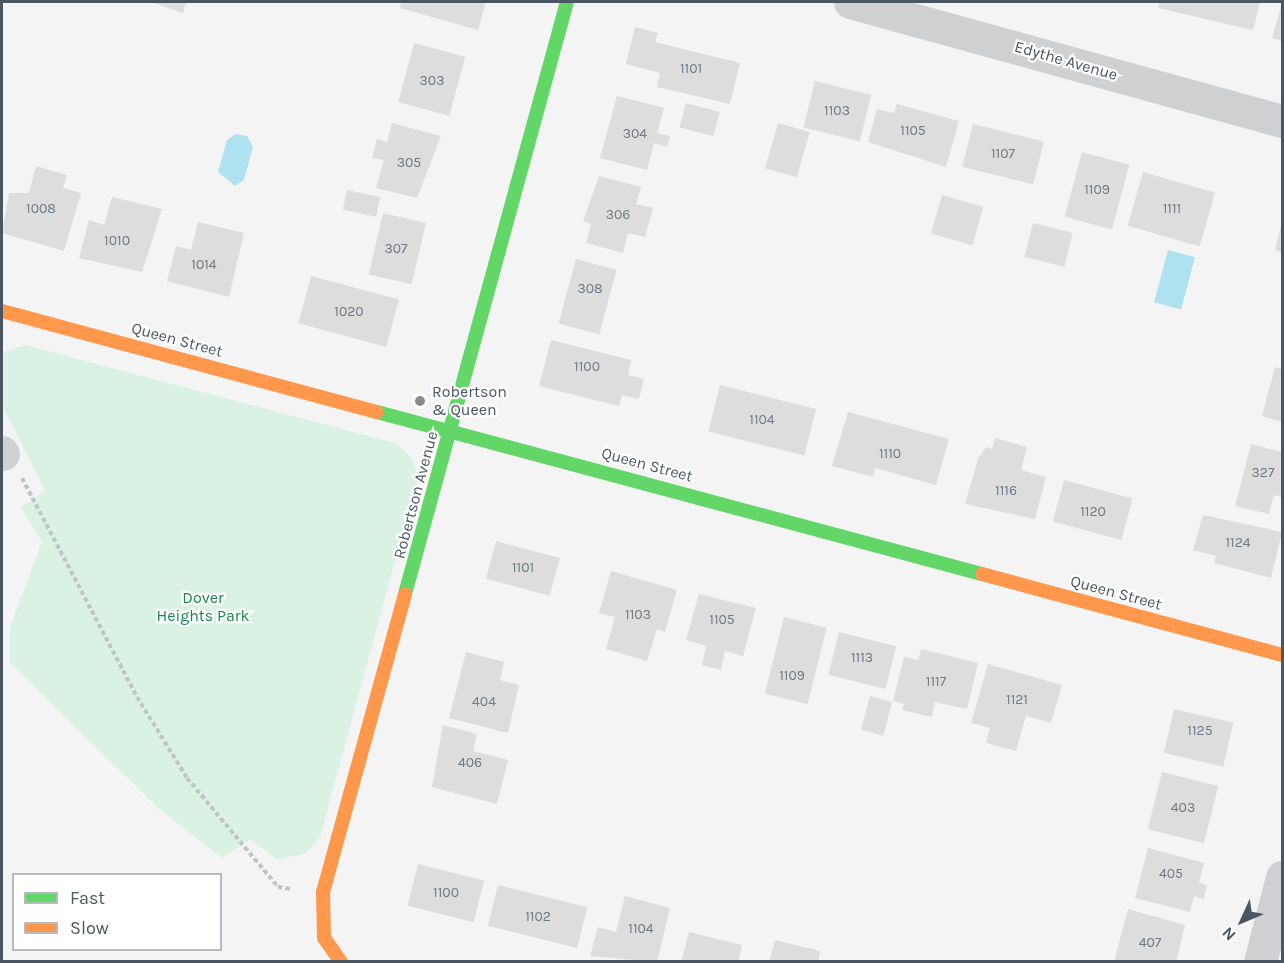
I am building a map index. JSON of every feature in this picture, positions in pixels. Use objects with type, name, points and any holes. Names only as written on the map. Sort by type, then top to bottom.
[{"type":"street","name":"Robertson Avenue","points":[[341,962],[324,938],[323,892],[567,2]]},
{"type":"street","name":"Edythe Avenue","points":[[850,2],[1282,121]]},
{"type":"street","name":"Queen Street","points":[[2,311],[450,429],[1282,655]]},
{"type":"street","points":[[1260,962],[1282,877]]},
{"type":"path","points":[[2,453],[25,482],[137,697],[187,778],[278,887],[323,892]]},
{"type":"green space","name":"Dover Heights Park","points":[[25,345],[395,443],[412,458],[418,477],[320,837],[306,853],[277,860],[250,839],[222,858],[158,808],[10,663],[10,627],[42,542],[21,507],[45,491],[2,405],[2,353]]},
{"type":"water","points":[[236,134],[247,136],[253,147],[244,180],[235,186],[218,172],[227,140]]},
{"type":"water","points":[[1168,250],[1195,257],[1181,309],[1154,302]]},
{"type":"building","points":[[151,2],[186,2],[183,13]]},
{"type":"building","points":[[401,2],[486,2],[478,30],[400,8]]},
{"type":"building","points":[[1160,2],[1260,2],[1253,30],[1158,8]]},
{"type":"building","points":[[1282,3],[1282,41],[1272,38]]},
{"type":"building","points":[[635,27],[658,33],[655,42],[740,63],[730,104],[657,87],[660,73],[626,64]]},
{"type":"building","points":[[414,43],[465,57],[449,116],[398,102]]},
{"type":"building","points":[[815,81],[871,95],[860,142],[803,128]]},
{"type":"building","points":[[617,96],[664,108],[657,133],[670,136],[667,147],[654,143],[647,170],[600,158]]},
{"type":"building","points":[[686,103],[720,112],[713,136],[680,127]]},
{"type":"building","points":[[897,104],[959,121],[946,167],[868,142],[877,109],[894,113]]},
{"type":"building","points":[[392,123],[441,136],[417,198],[376,188],[384,160],[372,158],[377,139],[387,142]]},
{"type":"building","points":[[778,123],[810,132],[797,177],[765,168]]},
{"type":"building","points":[[973,124],[1044,142],[1033,184],[962,167]]},
{"type":"building","points":[[1082,152],[1129,165],[1112,229],[1065,217]]},
{"type":"building","points":[[36,166],[67,175],[63,188],[81,193],[64,251],[2,233],[9,193],[29,193]]},
{"type":"building","points":[[1143,172],[1215,193],[1200,247],[1128,226]]},
{"type":"building","points":[[599,176],[641,187],[636,204],[653,208],[645,237],[628,233],[623,253],[586,243],[591,224],[583,221]]},
{"type":"building","points":[[347,190],[380,197],[376,217],[343,210]]},
{"type":"building","points":[[942,195],[983,207],[972,245],[931,233]]},
{"type":"building","points":[[112,197],[162,209],[142,272],[79,258],[89,220],[104,225]]},
{"type":"building","points":[[383,213],[426,223],[412,284],[369,274]]},
{"type":"building","points":[[198,222],[244,233],[229,297],[167,281],[176,246],[191,250]]},
{"type":"building","points":[[1282,222],[1282,252],[1275,250]]},
{"type":"building","points":[[1033,223],[1073,233],[1064,267],[1025,257]]},
{"type":"building","points":[[576,259],[617,270],[599,335],[559,324]]},
{"type":"building","points":[[311,276],[399,300],[386,347],[298,323]]},
{"type":"building","points":[[551,340],[631,360],[628,375],[644,379],[639,399],[622,395],[619,406],[539,386]]},
{"type":"building","points":[[1275,367],[1282,369],[1282,422],[1262,416]]},
{"type":"building","points":[[720,385],[816,409],[804,456],[708,432]]},
{"type":"building","points":[[848,412],[949,439],[936,485],[875,468],[873,477],[832,466]]},
{"type":"building","points":[[995,438],[1027,447],[1021,470],[1046,477],[1035,519],[965,504],[978,459],[986,447],[992,449]]},
{"type":"building","points":[[1251,444],[1282,452],[1282,497],[1274,495],[1269,514],[1235,506]]},
{"type":"building","points":[[1064,480],[1133,498],[1121,540],[1053,522]]},
{"type":"building","points":[[1203,515],[1282,532],[1271,578],[1214,563],[1216,556],[1193,550]]},
{"type":"building","points":[[496,541],[560,558],[550,596],[486,579]]},
{"type":"building","points":[[611,571],[677,590],[665,632],[657,629],[647,661],[606,649],[615,617],[599,613]]},
{"type":"building","points":[[699,594],[756,608],[743,656],[725,651],[721,670],[702,665],[706,646],[686,640]]},
{"type":"building","points":[[784,617],[827,628],[808,704],[765,694]]},
{"type":"building","points":[[839,632],[896,646],[886,689],[828,675]]},
{"type":"building","points":[[921,649],[978,663],[967,709],[935,702],[932,717],[902,710],[904,704],[893,701],[904,657],[918,660]]},
{"type":"building","points":[[466,652],[504,662],[500,680],[519,685],[508,733],[449,718]]},
{"type":"building","points":[[988,664],[1062,685],[1051,723],[1026,716],[1016,751],[986,743],[990,728],[971,723]]},
{"type":"building","points":[[870,696],[892,702],[883,736],[861,730]]},
{"type":"building","points":[[1174,709],[1233,723],[1223,767],[1164,753]]},
{"type":"building","points":[[443,725],[477,734],[473,751],[508,760],[497,804],[432,787]]},
{"type":"building","points":[[1162,772],[1218,786],[1204,843],[1148,829]]},
{"type":"building","points":[[1148,848],[1204,863],[1199,883],[1207,885],[1204,899],[1194,896],[1190,912],[1135,898]]},
{"type":"building","points":[[418,864],[484,880],[474,922],[408,906]]},
{"type":"building","points":[[498,885],[587,907],[577,948],[488,926]]},
{"type":"building","points":[[625,896],[670,908],[657,962],[590,956],[598,927],[616,932]]},
{"type":"building","points":[[1128,909],[1185,925],[1176,962],[1114,962]]},
{"type":"building","points":[[689,932],[742,945],[738,962],[681,962]]},
{"type":"building","points":[[775,940],[820,951],[818,962],[769,962]]},
{"type":"traffic: fast","points":[[405,594],[567,2]]},
{"type":"traffic: fast","points":[[377,412],[982,574]]},
{"type":"traffic: slow","points":[[2,311],[377,412]]},
{"type":"traffic: slow","points":[[982,574],[1282,655]]},
{"type":"traffic: slow","points":[[341,962],[324,938],[323,892],[405,594]]},
{"type":"place","name":"Robertson & Queen","points":[[420,401]]}]
